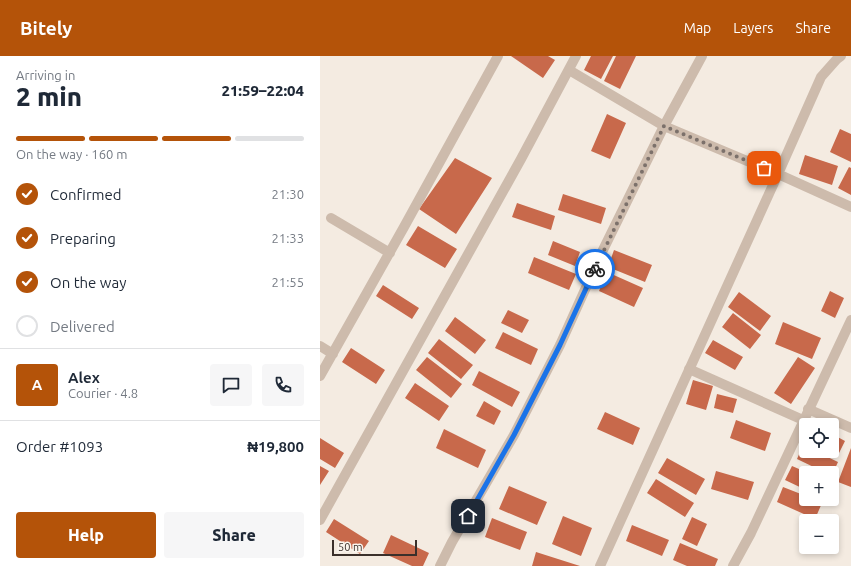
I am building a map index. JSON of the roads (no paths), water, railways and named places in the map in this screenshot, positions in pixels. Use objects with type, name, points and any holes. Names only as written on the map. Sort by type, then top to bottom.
[{"type":"street","points":[[320,376],[390,253],[498,56]]},
{"type":"street","points":[[320,520],[521,159],[576,56]]},
{"type":"street","points":[[440,566],[452,542],[518,428],[560,345],[602,252],[664,126],[702,56]]},
{"type":"street","points":[[600,566],[821,77],[841,56]]},
{"type":"street","points":[[569,70],[664,126],[778,174],[851,207]]},
{"type":"street","points":[[331,218],[390,253]]},
{"type":"street","points":[[804,418],[851,320]]},
{"type":"street","points":[[320,346],[333,354]]},
{"type":"street","points":[[689,369],[799,418]]},
{"type":"street","points":[[808,409],[851,428]]},
{"type":"street","points":[[733,566],[751,533],[799,429]]}]
